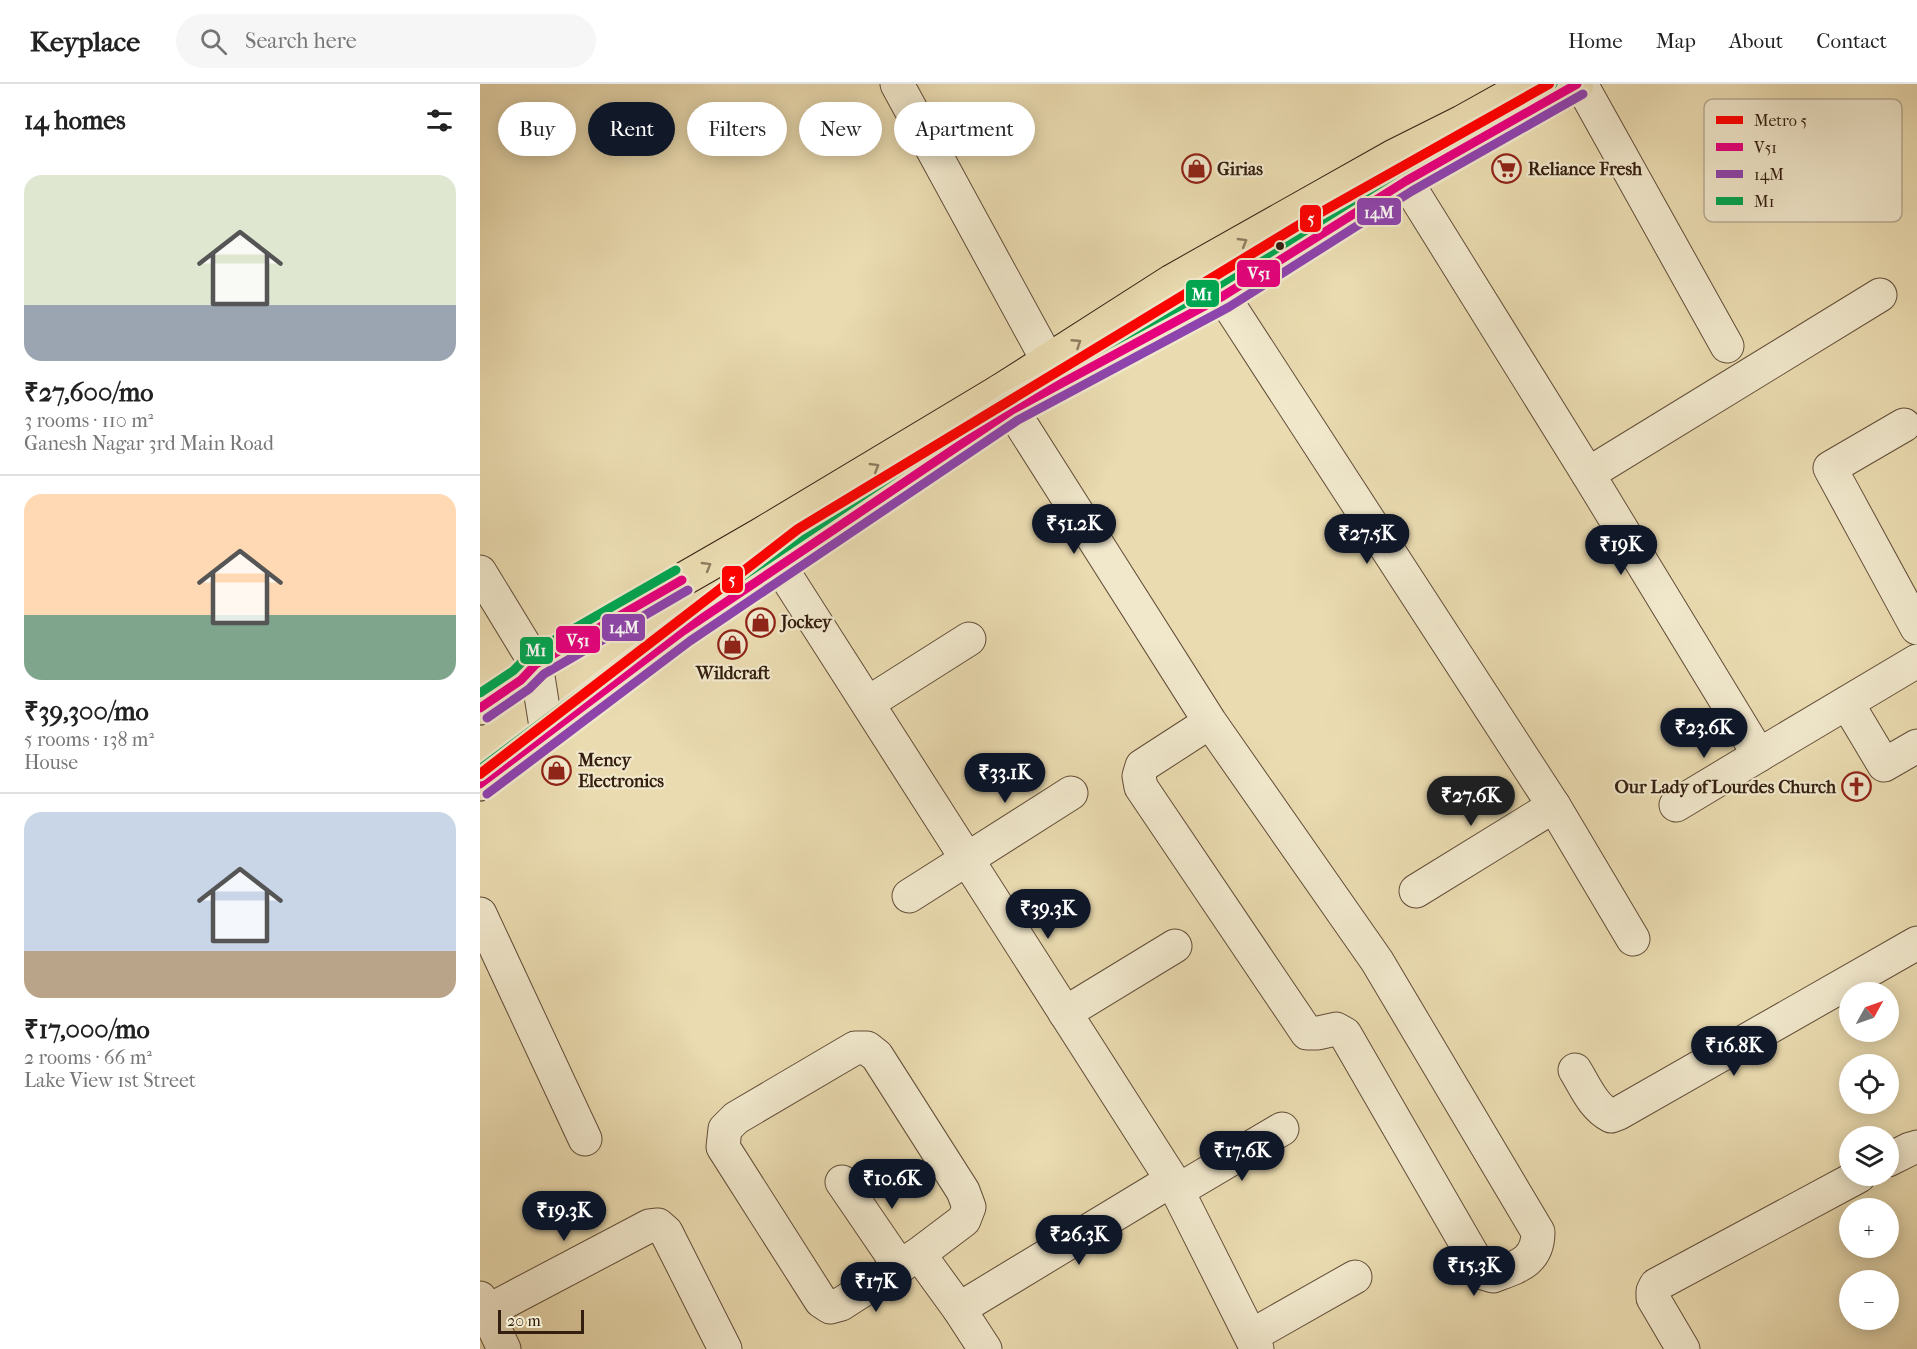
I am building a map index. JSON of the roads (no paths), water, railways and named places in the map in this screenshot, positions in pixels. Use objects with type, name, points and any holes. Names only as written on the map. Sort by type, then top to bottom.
[{"type":"main road","points":[[480,708],[521,680],[536,664],[760,536],[1006,401],[1223,296],[1407,181],[1579,84]]},
{"type":"main road","points":[[480,784],[683,631],[779,565],[1006,401],[1048,361],[1172,281],[1392,157],[1462,122],[1511,89]]},
{"type":"street","points":[[897,84],[1048,361]]},
{"type":"street","points":[[1579,84],[1727,346]]},
{"type":"street","points":[[1407,181],[1759,755]]},
{"type":"street","points":[[1588,474],[1881,295]]},
{"type":"street","points":[[1223,296],[1554,806],[1633,939]]},
{"type":"street","points":[[1006,401],[1210,722],[1371,951],[1538,1232],[1538,1245],[1530,1259],[1493,1276],[1483,1273],[1345,1034],[1336,1029],[1307,1033],[1141,787],[1139,776],[1142,766],[1210,722]]},
{"type":"street","points":[[1904,424],[1830,468],[1917,628]]},
{"type":"street","points":[[779,565],[1174,1185],[1254,1343],[1355,1277]]},
{"type":"street","points":[[480,572],[536,664],[547,733]]},
{"type":"street","points":[[868,703],[969,639]]},
{"type":"street","points":[[1676,805],[1917,661]]},
{"type":"street","points":[[1847,703],[1884,765],[1917,746]]},
{"type":"street","points":[[909,896],[1071,793]]},
{"type":"street","points":[[1416,891],[1554,806]]},
{"type":"street","points":[[480,914],[585,1139]]},
{"type":"street","points":[[1575,1070],[1596,1104],[1611,1116],[1917,943]]},
{"type":"street","points":[[1065,1013],[1175,946]]},
{"type":"street","points":[[855,1048],[867,1048],[877,1056],[963,1191],[969,1207],[964,1220],[910,1260],[841,1304],[830,1307],[821,1301],[723,1147],[724,1129],[736,1118],[855,1048]]},
{"type":"street","points":[[959,1309],[1174,1185],[1282,1129]]},
{"type":"street","points":[[1899,1154],[1917,1147]]},
{"type":"street","points":[[842,1182],[910,1260],[959,1309],[985,1349]]},
{"type":"street","points":[[1683,1349],[1653,1298],[1656,1286],[1841,1186]]},
{"type":"street","points":[[504,1349],[483,1305],[649,1226],[658,1225],[666,1232],[725,1349]]},
{"type":"metro line","name":"5","points":[[480,774],[798,529],[1309,219],[1549,84]]},
{"type":"place","name":"Girias","points":[[1196,169]]},
{"type":"place","name":"Reliance Fresh","points":[[1507,169]]},
{"type":"place","name":"Jockey","points":[[760,622]]},
{"type":"place","name":"Wildcraft","points":[[733,644]]},
{"type":"place","name":"Mency Electronics","points":[[557,770]]},
{"type":"place","name":"Our Lady of Lourdes Church","points":[[1857,787]]}]
